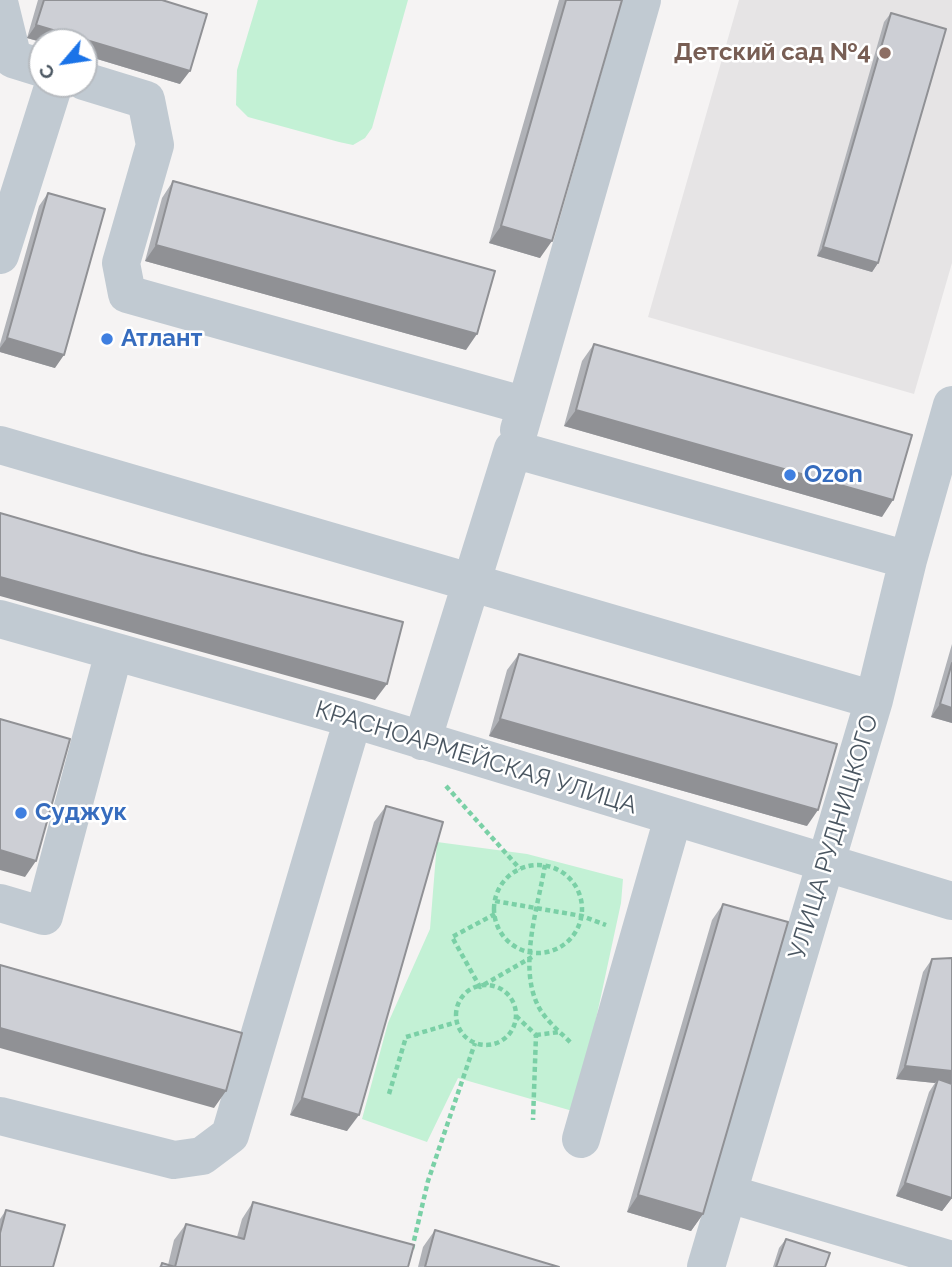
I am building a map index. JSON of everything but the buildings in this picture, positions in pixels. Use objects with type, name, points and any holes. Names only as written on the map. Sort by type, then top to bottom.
[{"type":"street","points":[[422,741],[526,406],[642,0]]},
{"type":"street","points":[[1,6],[13,59],[28,64]]},
{"type":"street","points":[[98,85],[146,100],[155,145],[121,263],[127,294],[526,406]]},
{"type":"street","points":[[0,255],[50,98]]},
{"type":"street","name":"УЛИЦА РУДНИЦКОГО","points":[[706,1267],[874,700],[908,560],[952,404]]},
{"type":"street","points":[[0,445],[874,700]]},
{"type":"street","points":[[513,449],[908,560]]},
{"type":"street","name":"КРАСНОАРМЕЙСКАЯ УЛИЦА","points":[[0,619],[353,719],[952,901]]},
{"type":"street","points":[[0,903],[44,916],[114,652]]},
{"type":"street","points":[[0,1116],[174,1160],[202,1156],[230,1135],[353,719]]},
{"type":"street","points":[[582,1139],[673,818]]},
{"type":"street","points":[[726,1193],[952,1259]]},
{"type":"path","points":[[442,781],[520,869]]},
{"type":"path","points":[[545,866],[530,955],[535,999],[542,1012],[561,1032],[601,1068]]},
{"type":"path","points":[[515,1015],[514,1027],[503,1040],[486,1045],[465,1037],[457,1022],[461,999],[530,955],[563,945],[575,932],[582,916],[581,900],[574,884],[562,872],[545,866],[520,869],[506,879],[495,901],[495,914],[502,934],[514,946],[530,955]]},
{"type":"path","points":[[495,901],[582,916],[606,925],[647,908]]},
{"type":"path","points":[[480,986],[452,937],[495,914]]},
{"type":"path","points":[[480,986],[497,988],[507,994],[515,1015],[536,1035],[534,1120]]},
{"type":"path","points":[[389,1094],[406,1037],[457,1022]]},
{"type":"path","points":[[536,1035],[561,1032]]},
{"type":"path","points":[[411,1255],[428,1181],[475,1043]]},
{"type":"shaded area","points":[[739,0],[952,0],[952,263],[914,394],[648,317]]},
{"type":"green space","points":[[258,0],[408,0],[372,128],[365,138],[353,145],[339,142],[248,117],[236,105],[237,70]]},
{"type":"green space","points":[[437,842],[527,854],[623,879],[621,903],[576,1112],[458,1078],[427,1142],[362,1119],[388,1023],[430,929]]},
{"type":"place","name":"Детский сад №4","points":[[885,53]]},
{"type":"place","name":"Атлант","points":[[107,339]]},
{"type":"place","name":"Ozon","points":[[790,475]]},
{"type":"place","name":"Суджук","points":[[21,813]]}]
